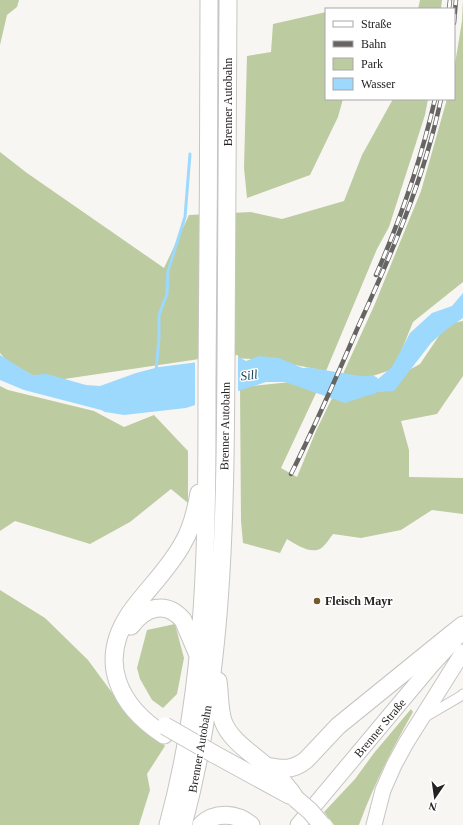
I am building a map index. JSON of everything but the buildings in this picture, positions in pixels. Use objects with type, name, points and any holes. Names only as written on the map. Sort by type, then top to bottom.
[{"type":"highway","name":"Brenner Autobahn","points":[[183,825],[199,763],[207,714],[203,594],[197,506],[207,450],[209,0]]},
{"type":"highway","name":"Brenner Autobahn","points":[[168,825],[192,712],[206,657],[223,527],[228,0]]},
{"type":"highway","points":[[198,526],[184,542],[174,558],[143,596],[125,622],[118,639],[115,653],[117,678],[125,697],[139,715],[213,758],[288,796],[310,811],[322,825]]},
{"type":"highway","points":[[165,730],[138,703],[129,689],[123,668],[123,652],[130,629],[137,618],[146,611],[159,608],[169,610],[183,620],[206,657],[218,682],[223,720],[227,729],[239,743],[266,766],[307,825]]},
{"type":"highway","points":[[266,766],[285,769],[292,768],[306,760],[338,726],[463,625]]},
{"type":"highway","points":[[201,825],[210,818],[223,815],[237,817],[245,820],[251,825]]},
{"type":"main road","name":"Brenner Straße","points":[[298,825],[431,666],[463,632]]},
{"type":"main road","name":"Brenner Straße","points":[[374,825],[383,790],[394,765],[420,720],[463,652]]},
{"type":"street","points":[[420,720],[463,694]]},
{"type":"green space","points":[[0,0],[19,0],[17,7],[7,15],[0,45]]},
{"type":"green space","points":[[420,0],[442,0],[441,8],[418,8]]},
{"type":"green space","points":[[463,0],[463,282],[413,322],[394,369],[351,383],[342,376],[374,306],[421,191],[447,100],[455,100],[455,64],[462,21]]},
{"type":"green space","points":[[325,12],[325,100],[343,100],[338,117],[310,175],[247,198],[244,168],[247,56],[271,52],[273,24]]},
{"type":"green space","points":[[392,100],[428,100],[425,115],[389,227],[377,249],[326,371],[270,360],[213,357],[44,382],[6,360],[0,353],[0,152],[27,173],[164,268],[189,215],[251,212],[282,219],[344,201],[362,155]]},
{"type":"green space","points":[[463,321],[463,376],[437,414],[401,421],[409,450],[409,477],[463,478],[463,514],[432,510],[401,530],[361,538],[333,534],[324,546],[316,550],[303,548],[287,539],[280,553],[243,543],[241,521],[240,387],[291,382],[317,391],[281,468],[297,477],[316,431],[332,398],[376,388],[420,364],[447,324]]},
{"type":"green space","points":[[0,386],[8,390],[94,411],[124,427],[154,415],[188,451],[188,503],[171,489],[130,522],[90,544],[15,521],[0,531]]},
{"type":"green space","points":[[0,590],[45,618],[88,660],[124,709],[165,746],[147,774],[150,790],[139,825],[0,825]]},
{"type":"green space","points":[[175,624],[184,658],[177,694],[163,708],[152,700],[140,679],[137,668],[147,630]]},
{"type":"green space","points":[[411,709],[413,712],[384,767],[359,825],[334,825],[324,812],[355,779],[374,753]]},
{"type":"water","points":[[463,293],[463,318],[431,343],[394,391],[378,392],[345,403],[285,382],[266,382],[186,408],[124,415],[105,412],[24,390],[0,380],[0,355],[32,375],[47,374],[86,385],[100,386],[136,373],[159,367],[239,357],[246,361],[259,356],[279,358],[338,383],[361,384],[378,379],[392,367],[410,333],[432,313],[452,306]]},
{"type":"pier","points":[[238,355],[238,393],[195,407],[195,360]]},
{"type":"waterway","points":[[156,372],[159,338],[159,315],[167,294],[168,271],[185,217],[190,154]]},
{"type":"waterway","name":"Sill","points":[[307,377],[362,386],[371,385]]},
{"type":"railway","points":[[449,8],[450,0]]},
{"type":"railway","points":[[455,12],[456,0]]},
{"type":"railway","points":[[376,275],[410,188],[435,100]]},
{"type":"railway","points":[[291,474],[326,401],[395,243],[426,158],[441,100]]},
{"type":"place","name":"Fleisch Mayr","points":[[317,601]]}]
